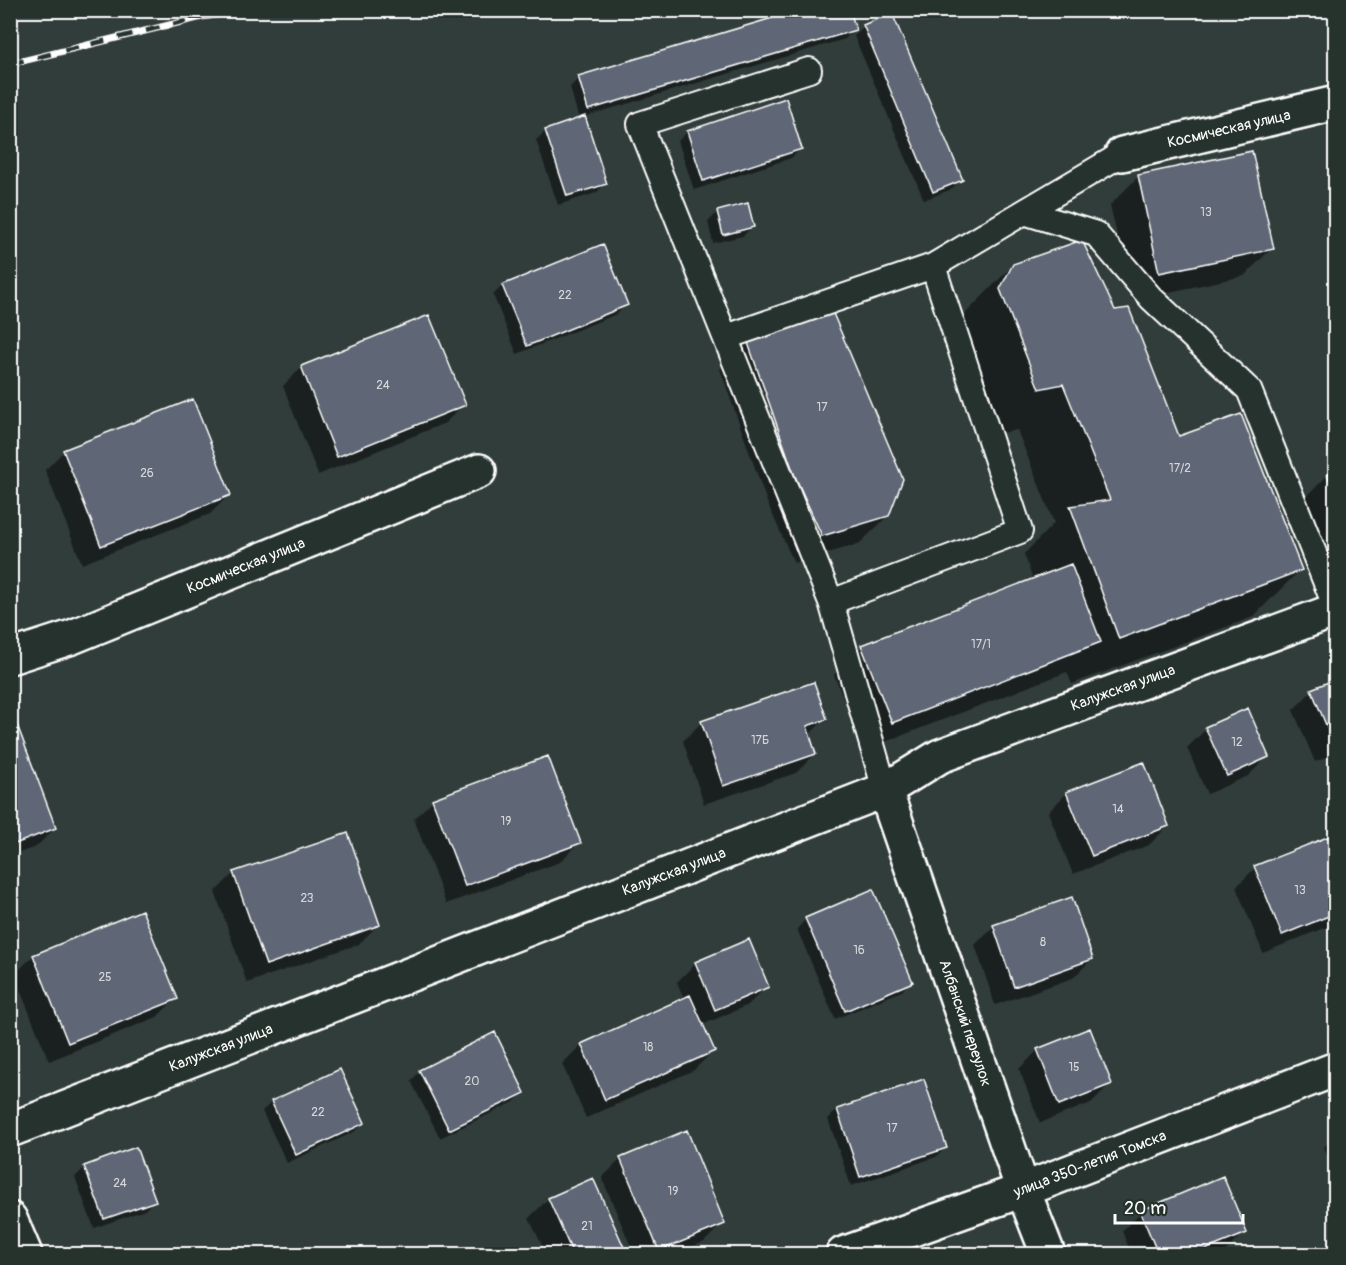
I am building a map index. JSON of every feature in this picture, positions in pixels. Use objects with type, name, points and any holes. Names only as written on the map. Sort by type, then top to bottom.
[{"type":"street","name":"Космическая улица","points":[[1122,154],[1335,103]]},
{"type":"street","name":"Космическая улица","points":[[10,657],[72,637],[479,471]]},
{"type":"street","name":"Калужская улица","points":[[10,1130],[885,790],[940,756],[1335,609]]},
{"type":"street","name":"Албанский переулок","points":[[885,790],[1023,1190],[1048,1254]]},
{"type":"street","name":"улица 350-летия Томска","points":[[843,1254],[1023,1190],[1335,1069]]},
{"type":"street","points":[[10,1219],[26,1254]]},
{"type":"lane","points":[[809,70],[640,124],[831,602],[885,790]]},
{"type":"lane","points":[[726,337],[933,266],[1122,154]]},
{"type":"lane","points":[[1024,212],[1096,234],[1151,298],[1249,390],[1335,609]]},
{"type":"lane","points":[[831,602],[1020,531],[933,266]]},
{"type":"building","points":[[799,10],[850,10],[856,30],[588,110],[578,76]]},
{"type":"building","points":[[892,13],[963,180],[933,192],[863,25]]},
{"type":"building","points":[[786,98],[802,149],[703,181],[687,131]]},
{"type":"building","points":[[585,116],[607,184],[567,196],[545,130]]},
{"type":"building","points":[[1252,151],[1274,249],[1159,273],[1138,175]]},
{"type":"building","points":[[748,203],[754,227],[723,235],[717,211]]},
{"type":"building","points":[[1082,240],[1115,310],[1129,308],[1179,436],[1241,414],[1302,570],[1119,639],[1070,506],[1110,500],[1063,384],[1039,389],[1000,289],[1013,264]]},
{"type":"building","points":[[603,244],[628,305],[527,346],[502,285]]},
{"type":"building","points":[[832,311],[903,479],[889,516],[822,536],[794,474],[747,340]]},
{"type":"building","points":[[429,315],[466,405],[337,457],[301,366]]},
{"type":"building","points":[[193,399],[231,495],[101,546],[63,450]]},
{"type":"building","points":[[1336,471],[1336,496],[1327,474]]},
{"type":"building","points":[[1071,564],[1101,642],[892,723],[861,645]]},
{"type":"building","points":[[1336,679],[1336,743],[1334,744],[1311,689]]},
{"type":"building","points":[[814,682],[827,719],[807,726],[816,754],[723,786],[701,721]]},
{"type":"building","points":[[1248,708],[1269,757],[1227,776],[1205,727]]},
{"type":"building","points":[[13,714],[56,828],[10,846],[10,715]]},
{"type":"building","points":[[548,756],[581,843],[465,886],[432,799]]},
{"type":"building","points":[[1144,762],[1169,826],[1092,856],[1066,792]]},
{"type":"building","points":[[348,833],[380,925],[266,965],[233,872]]},
{"type":"building","points":[[1330,836],[1336,850],[1336,913],[1282,935],[1254,866]]},
{"type":"building","points":[[873,889],[913,982],[845,1011],[805,918]]},
{"type":"building","points":[[1072,897],[1093,959],[1014,987],[993,925]]},
{"type":"building","points":[[142,910],[178,999],[68,1043],[33,955]]},
{"type":"building","points":[[749,939],[769,987],[715,1010],[695,962]]},
{"type":"building","points":[[690,995],[715,1051],[605,1100],[581,1044]]},
{"type":"building","points":[[1090,1028],[1112,1084],[1059,1105],[1037,1049]]},
{"type":"building","points":[[495,1032],[525,1093],[449,1130],[419,1070]]},
{"type":"building","points":[[340,1069],[365,1123],[296,1155],[271,1101]]},
{"type":"building","points":[[924,1079],[947,1148],[860,1177],[837,1109]]},
{"type":"building","points":[[687,1130],[725,1224],[659,1251],[620,1158]]},
{"type":"building","points":[[136,1147],[156,1201],[104,1219],[84,1166]]},
{"type":"building","points":[[1223,1176],[1247,1233],[1195,1254],[1158,1254],[1140,1211]]},
{"type":"building","points":[[593,1178],[627,1254],[573,1254],[548,1198]]},
{"type":"railway","points":[[10,64],[202,17],[246,10]]}]
